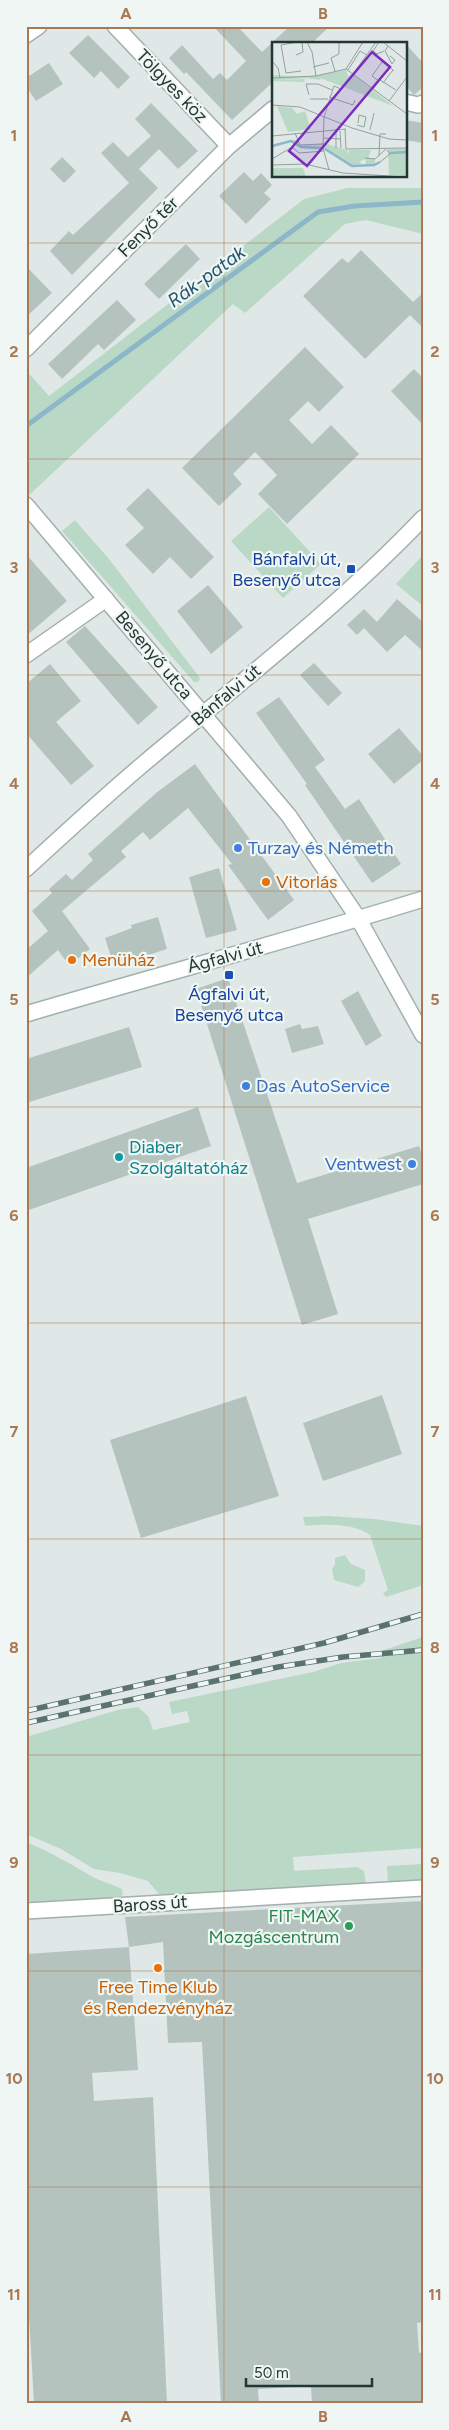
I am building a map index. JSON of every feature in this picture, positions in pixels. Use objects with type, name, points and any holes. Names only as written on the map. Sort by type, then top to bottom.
[{"type":"street","points":[[26,35],[39,26]]},
{"type":"street","name":"Tölgyes köz","points":[[115,26],[229,146]]},
{"type":"street","points":[[406,102],[418,105],[423,103]]},
{"type":"street","name":"Fenyő tér","points":[[26,349],[229,146],[272,111]]},
{"type":"street","name":"Besenyő utca","points":[[26,505],[204,713],[289,816],[358,918],[423,1035]]},
{"type":"street","name":"Bánfalvi út","points":[[26,869],[140,766],[301,632],[377,564],[423,518]]},
{"type":"street","points":[[26,655],[106,599]]},
{"type":"street","name":"Ágfalvi út","points":[[26,1014],[161,974],[244,953],[423,899]]},
{"type":"street","name":"Baross út","points":[[26,1911],[423,1888]]},
{"type":"green space","points":[[347,188],[423,188],[423,234],[366,220],[345,224],[245,313],[233,304],[26,498],[26,370],[49,396],[304,199]]},
{"type":"green space","points":[[269,507],[321,564],[283,598],[231,541]]},
{"type":"green space","points":[[75,520],[109,559],[200,678],[198,682],[194,682],[62,531]]},
{"type":"green space","points":[[423,555],[423,606],[396,584]]},
{"type":"green space","points":[[328,1516],[375,1519],[423,1526],[423,1585],[386,1597],[383,1593],[388,1590],[370,1535],[347,1526],[305,1526],[303,1517]]},
{"type":"green space","points":[[345,1555],[351,1564],[365,1570],[365,1581],[358,1587],[334,1580],[332,1569],[335,1565],[335,1558]]},
{"type":"green space","points":[[423,1637],[423,1848],[293,1857],[294,1871],[357,1867],[364,1871],[366,1884],[171,1896],[159,1894],[148,1881],[120,1873],[94,1869],[61,1849],[26,1834],[26,1737],[118,1710],[138,1707],[148,1716],[153,1730],[190,1722],[187,1711],[172,1714],[169,1702],[313,1672],[341,1663],[381,1658],[381,1651]]},
{"type":"green space","points":[[26,1842],[52,1854],[96,1879],[122,1889],[123,1895],[114,1899],[26,1903]]},
{"type":"green space","points":[[423,1864],[423,1881],[388,1884],[387,1866]]},
{"type":"building","points":[[213,26],[237,26],[262,52],[272,43],[272,83],[232,120],[186,72],[184,74],[169,58],[182,45],[213,79],[220,73],[227,80],[246,61]]},
{"type":"building","points":[[290,26],[330,26],[313,42],[273,42]]},
{"type":"building","points":[[88,35],[130,77],[118,89],[101,71],[94,78],[69,53]]},
{"type":"building","points":[[406,44],[423,63],[423,87],[414,95],[406,86]]},
{"type":"building","points":[[49,63],[63,84],[36,101],[26,86],[26,78]]},
{"type":"building","points":[[151,103],[198,151],[178,169],[159,149],[139,169],[158,188],[72,275],[50,251],[69,231],[73,235],[129,183],[101,153],[113,142],[128,157],[151,136],[135,119]]},
{"type":"building","points":[[406,120],[423,123],[423,143],[406,140]]},
{"type":"building","points":[[62,157],[76,171],[64,183],[50,169]]},
{"type":"building","points":[[244,172],[253,181],[261,173],[272,185],[264,193],[271,199],[246,224],[219,196]]},
{"type":"building","points":[[186,244],[200,259],[159,299],[144,284]]},
{"type":"building","points":[[361,250],[413,302],[423,293],[423,328],[410,315],[365,359],[303,296],[342,258],[348,263]]},
{"type":"building","points":[[26,266],[52,293],[26,317]]},
{"type":"building","points":[[117,300],[136,320],[104,350],[98,344],[62,379],[48,364]]},
{"type":"building","points":[[305,347],[344,387],[319,412],[308,401],[289,420],[312,444],[331,425],[359,454],[287,524],[258,494],[277,475],[255,452],[233,474],[242,484],[219,506],[182,468]]},
{"type":"building","points":[[414,369],[423,378],[423,425],[391,391]]},
{"type":"building","points":[[148,488],[214,557],[191,579],[170,557],[153,574],[125,545],[144,528],[126,509]]},
{"type":"building","points":[[26,554],[67,601],[26,636]]},
{"type":"building","points":[[208,585],[243,627],[211,654],[177,611]]},
{"type":"building","points":[[397,599],[423,622],[423,651],[405,635],[387,652],[364,628],[357,635],[347,625],[364,609],[377,622]]},
{"type":"building","points":[[85,626],[158,707],[138,725],[66,642]]},
{"type":"building","points":[[314,663],[342,693],[328,706],[300,675]]},
{"type":"building","points":[[50,664],[81,701],[56,722],[94,766],[71,785],[26,733],[26,684]]},
{"type":"building","points":[[279,697],[325,760],[315,767],[345,809],[359,799],[401,864],[372,883],[305,785],[307,784],[256,713]]},
{"type":"building","points":[[399,728],[423,756],[423,760],[394,784],[368,754]]},
{"type":"building","points":[[195,764],[294,900],[268,920],[228,865],[232,864],[188,808],[150,840],[143,832],[121,851],[126,857],[62,911],[90,949],[72,963],[68,958],[65,960],[58,950],[26,978],[26,950],[48,931],[32,911],[52,893],[49,889],[66,874],[72,880],[93,860],[88,854],[156,793]]},
{"type":"building","points":[[219,868],[237,930],[206,938],[189,877]]},
{"type":"building","points":[[158,917],[167,949],[114,966],[105,938],[132,928],[131,925]]},
{"type":"building","points":[[228,978],[297,1183],[419,1146],[423,1158],[423,1184],[308,1219],[338,1314],[302,1325],[196,989]]},
{"type":"building","points":[[358,991],[382,1036],[366,1046],[341,1001]]},
{"type":"building","points":[[300,1024],[302,1029],[318,1026],[324,1044],[292,1053],[285,1029]]},
{"type":"building","points":[[129,1027],[142,1067],[26,1103],[26,1059]]},
{"type":"building","name":"Diaber Szolgáltatóház","points":[[198,1107],[211,1146],[26,1211],[26,1168]]},
{"type":"building","points":[[382,1395],[402,1454],[323,1481],[303,1423]]},
{"type":"building","points":[[246,1396],[279,1496],[141,1538],[110,1440]]},
{"type":"building","points":[[423,1901],[423,2322],[417,2323],[419,2353],[423,2352],[423,2404],[312,2404],[311,2386],[258,2389],[259,2404],[221,2404],[202,2042],[168,2043],[163,1942],[129,1947],[125,1917]]},
{"type":"building","points":[[129,1947],[138,2070],[92,2073],[94,2101],[153,2097],[167,2404],[34,2404],[26,2261],[26,1954]]},
{"type":"waterway","name":"Rák-patak","points":[[26,426],[318,212],[355,206],[423,202]]},
{"type":"railway","points":[[26,1711],[324,1643],[423,1614]]},
{"type":"railway","points":[[26,1723],[278,1667],[343,1657],[423,1650]]},
{"type":"place","name":"Bánfalvi út, Besenyő utca","points":[[351,569]]},
{"type":"place","name":"Turzay és Németh","points":[[238,848]]},
{"type":"place","name":"Vitorlás","points":[[266,882]]},
{"type":"place","name":"Menüház","points":[[72,960]]},
{"type":"place","name":"Ágfalvi út, Besenyő utca","points":[[229,975]]},
{"type":"place","name":"Das AutoService","points":[[246,1086]]},
{"type":"place","name":"Diaber Szolgáltatóház","points":[[119,1157]]},
{"type":"place","name":"Ventwest","points":[[412,1164]]},
{"type":"place","name":"FIT-MAX Mozgáscentrum","points":[[349,1926]]},
{"type":"place","name":"Free Time Klub és Rendezvényház","points":[[158,1968]]}]
